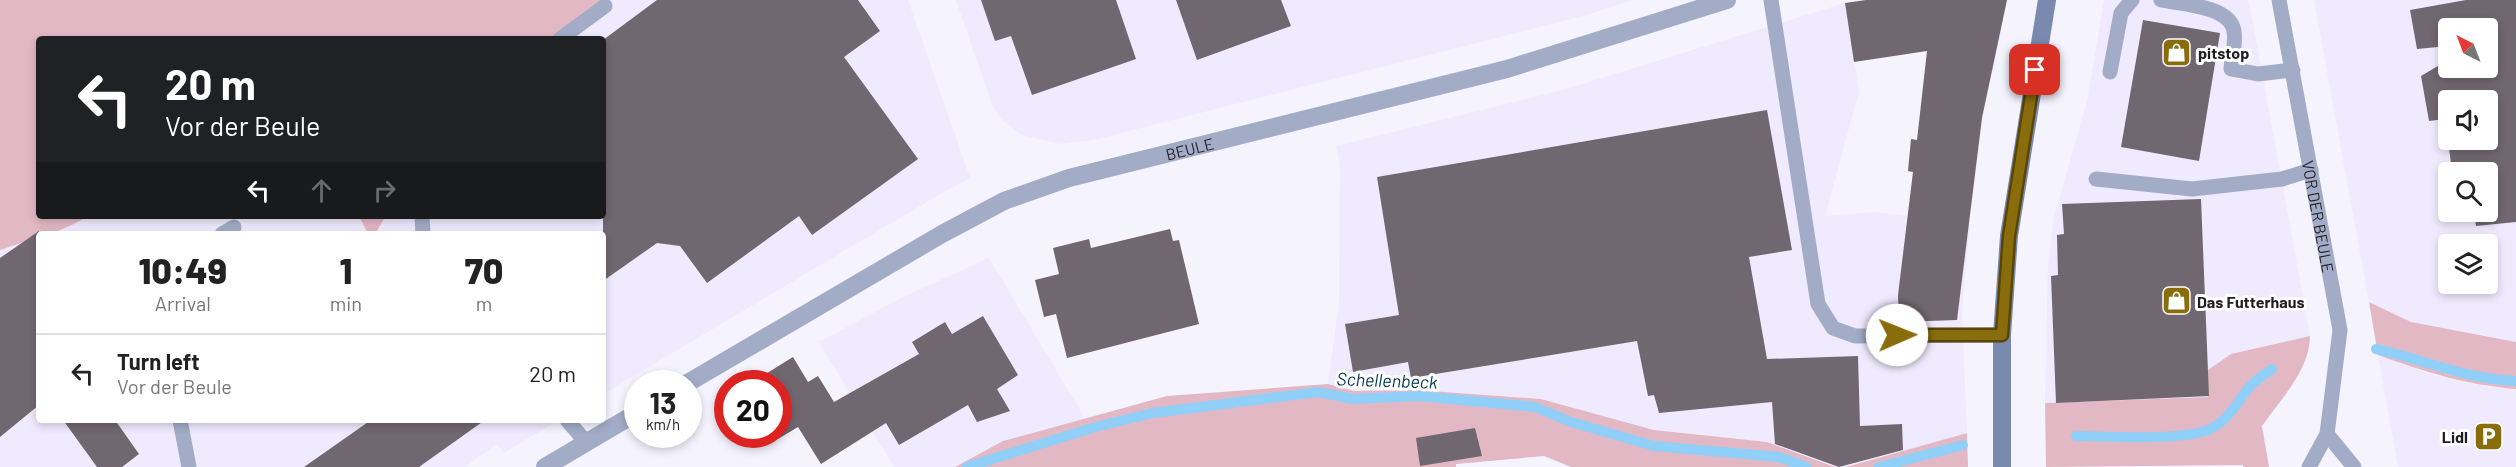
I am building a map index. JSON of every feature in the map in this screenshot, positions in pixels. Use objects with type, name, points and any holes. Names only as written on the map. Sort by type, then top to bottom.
[{"type":"main road","points":[[2002,467],[2002,335],[2014,196],[2046,0]]},
{"type":"street","name":"BEULE","points":[[702,375],[942,234],[1004,201],[1069,178],[1507,69],[1727,0]]},
{"type":"street","points":[[545,467],[624,420]]},
{"type":"lane","points":[[1771,0],[1818,304],[1833,328],[1855,336],[2002,335]]},
{"type":"lane","points":[[2110,72],[2121,13],[2132,0]]},
{"type":"lane","points":[[2161,0],[2215,11],[2229,20],[2234,29],[2231,69],[2258,74],[2293,70]]},
{"type":"lane","name":"VOR DER BEULE","points":[[2279,0],[2340,330],[2327,434]]},
{"type":"lane","points":[[564,36],[605,6]]},
{"type":"lane","points":[[2096,178],[2192,189],[2282,179],[2311,170]]},
{"type":"lane","points":[[181,423],[189,467]]},
{"type":"lane","points":[[570,423],[586,442]]},
{"type":"lane","points":[[2309,467],[2327,434],[2354,467]]},
{"type":"shaded area","points":[[0,0],[607,0],[559,36],[36,36],[36,219],[83,219],[56,231],[36,231],[36,238],[0,250]]},
{"type":"shaded area","points":[[607,0],[908,0],[970,178],[643,370],[624,370],[624,382],[606,392],[606,231],[377,231],[384,219],[606,219],[606,36],[559,36]]},
{"type":"shaded area","points":[[956,0],[1633,0],[1583,16],[1093,140],[1060,144],[1022,135],[1001,119],[993,107]]},
{"type":"shaded area","name":"Das Futterhaus","points":[[2104,0],[2247,0],[2250,7],[2310,336],[2231,354],[2208,397],[2045,403],[2048,266],[2054,217],[2088,97]]},
{"type":"shaded area","points":[[2314,0],[2516,0],[2516,342],[2411,322],[2369,302]]},
{"type":"shaded area","points":[[1845,3],[1859,91],[1825,216],[1875,212],[1970,224],[1962,312],[1967,433],[1846,467],[1835,467],[1767,442],[1654,430],[1541,399],[1417,390],[1354,391],[1328,384],[1339,303],[1340,164],[1336,146],[1566,89]]},
{"type":"shaded area","points":[[82,219],[360,219],[366,231],[55,231]]},
{"type":"shaded area","points":[[360,219],[384,219],[377,231],[366,231]]},
{"type":"shaded area","points":[[36,238],[36,423],[554,423],[504,453],[497,444],[465,467],[0,467],[0,250]]},
{"type":"shaded area","points":[[989,258],[1085,418],[1003,441],[955,467],[894,467],[819,342],[903,297]]},
{"type":"shaded area","points":[[2369,302],[2411,322],[2516,342],[2516,389],[2446,377],[2378,355]]},
{"type":"shaded area","points":[[2310,336],[2309,349],[2300,373],[2262,426],[2269,467],[2243,467],[2243,465],[2046,467],[2045,403],[2208,397],[2208,370],[2231,354]]},
{"type":"shaded area","points":[[2378,355],[2433,375],[2484,386],[2516,389],[2516,467],[2398,467]]},
{"type":"shaded area","points":[[1328,384],[1354,391],[1417,390],[1541,399],[1654,430],[1767,442],[1835,467],[1571,467],[1544,456],[1456,464],[1456,467],[955,467],[1003,441],[1167,396]]},
{"type":"shaded area","points":[[1967,433],[1968,467],[1846,467]]},
{"type":"building","points":[[657,0],[858,0],[880,31],[844,57],[918,159],[812,235],[799,216],[707,283],[680,246],[657,243],[606,279],[606,231],[603,231],[603,219],[606,219],[606,38]]},
{"type":"building","points":[[981,0],[1116,0],[1136,59],[1032,95],[1011,36],[995,41]]},
{"type":"building","points":[[1176,0],[1281,0],[1291,26],[1197,60]]},
{"type":"building","points":[[1866,0],[2007,0],[1982,118],[1957,320],[1899,322],[1898,295],[1913,172],[1908,171],[1911,139],[1917,140],[1927,51],[1854,62],[1845,3]]},
{"type":"building","points":[[2466,0],[2516,0],[2516,222],[2476,226],[2475,222],[2498,222],[2498,162],[2451,162],[2449,150],[2498,150],[2498,90],[2438,90],[2438,120],[2429,121],[2421,76],[2438,66],[2438,78],[2498,78],[2498,18],[2438,18],[2438,47],[2417,49],[2410,10]]},
{"type":"building","points":[[2143,20],[2220,33],[2199,161],[2121,147]]},
{"type":"building","points":[[1767,110],[1792,250],[1749,257],[1767,359],[1858,356],[1860,426],[1902,424],[1903,450],[1839,467],[1775,444],[1772,402],[1659,413],[1654,395],[1648,396],[1637,341],[1411,378],[1408,362],[1353,372],[1345,324],[1399,315],[1377,177]]},
{"type":"building","points":[[2201,199],[2209,396],[2056,403],[2051,276],[2058,275],[2057,235],[2064,234],[2062,204]]},
{"type":"building","points":[[1170,229],[1173,241],[1179,240],[1199,324],[1067,358],[1056,314],[1044,317],[1035,280],[1059,274],[1053,248],[1089,239],[1091,248]]},
{"type":"building","points":[[36,233],[36,407],[0,437],[0,258]]},
{"type":"building","points":[[983,316],[1018,375],[997,389],[1010,411],[977,422],[968,405],[899,445],[886,423],[821,464],[798,427],[792,431],[792,370],[772,370],[793,357],[808,382],[818,376],[834,402],[919,354],[912,342],[945,322],[952,334]]},
{"type":"building","points":[[65,423],[117,423],[139,454],[122,467],[97,467]]},
{"type":"building","points":[[367,423],[481,423],[419,467],[304,467]]},
{"type":"building","points":[[1475,428],[1482,456],[1420,466],[1416,438]]},
{"type":"waterway","name":"Schellenbeck","points":[[2376,349],[2479,377],[2516,381]]},
{"type":"waterway","name":"Schellenbeck","points":[[2076,436],[2168,436],[2202,432],[2214,427],[2224,419],[2250,387],[2272,369]]},
{"type":"waterway","name":"Schellenbeck","points":[[967,467],[1095,427],[1153,413],[1318,392],[1353,399],[1419,396],[1535,407],[1571,422],[1654,446],[1779,457],[1806,467]]},
{"type":"waterway","name":"Schellenbeck","points":[[1879,467],[1963,445]]},
{"type":"place","name":"pitstop","points":[[2177,52]]},
{"type":"place","name":"Das Futterhaus","points":[[2176,301]]},
{"type":"place","name":"Lidl","points":[[2489,436]]},
{"type":"route","points":[[1897,335],[2002,335],[2009,236],[2035,70]]}]
